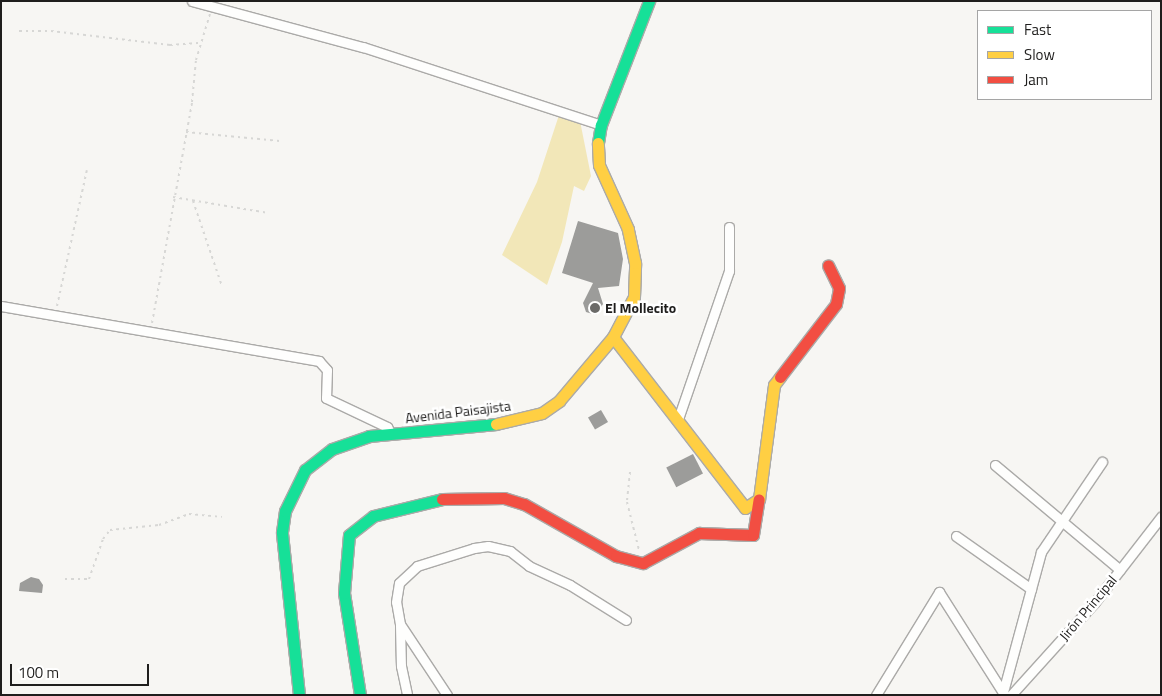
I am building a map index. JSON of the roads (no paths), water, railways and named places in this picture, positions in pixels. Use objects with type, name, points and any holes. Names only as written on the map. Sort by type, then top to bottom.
[{"type":"street","points":[[192,1],[362,47],[600,125]]},
{"type":"street","name":"Avenida Paisajista","points":[[299,695],[282,532],[285,511],[305,470],[332,449],[369,436],[500,424],[542,413],[558,401],[613,337],[634,297],[635,262],[628,229],[599,165],[600,125],[650,1]]},
{"type":"street","points":[[678,419],[729,271],[729,227]]},
{"type":"street","points":[[360,695],[344,593],[345,558],[349,536],[373,516],[417,503],[451,498],[504,498],[524,504],[616,556],[643,564],[686,537],[699,534],[753,535],[774,385],[836,304],[839,288],[828,265]]},
{"type":"street","points":[[1,306],[56,314],[151,334],[319,360],[327,370],[326,398],[387,427],[391,434]]},
{"type":"street","points":[[613,337],[745,508],[759,498]]},
{"type":"street","points":[[1006,694],[1041,552],[1102,462]]},
{"type":"street","points":[[995,465],[1120,570]]},
{"type":"street","name":"Jirón Principal","points":[[1006,694],[1120,570],[1161,517]]},
{"type":"street","points":[[956,536],[1031,589]]},
{"type":"street","points":[[407,695],[401,666],[400,624],[396,602],[399,582],[417,566],[488,546],[510,550],[529,566],[570,585],[626,620]]},
{"type":"street","points":[[876,695],[939,592],[1006,694]]},
{"type":"street","points":[[400,624],[447,695]]},
{"type":"place","name":"El Mollecito","points":[[595,308]]}]
